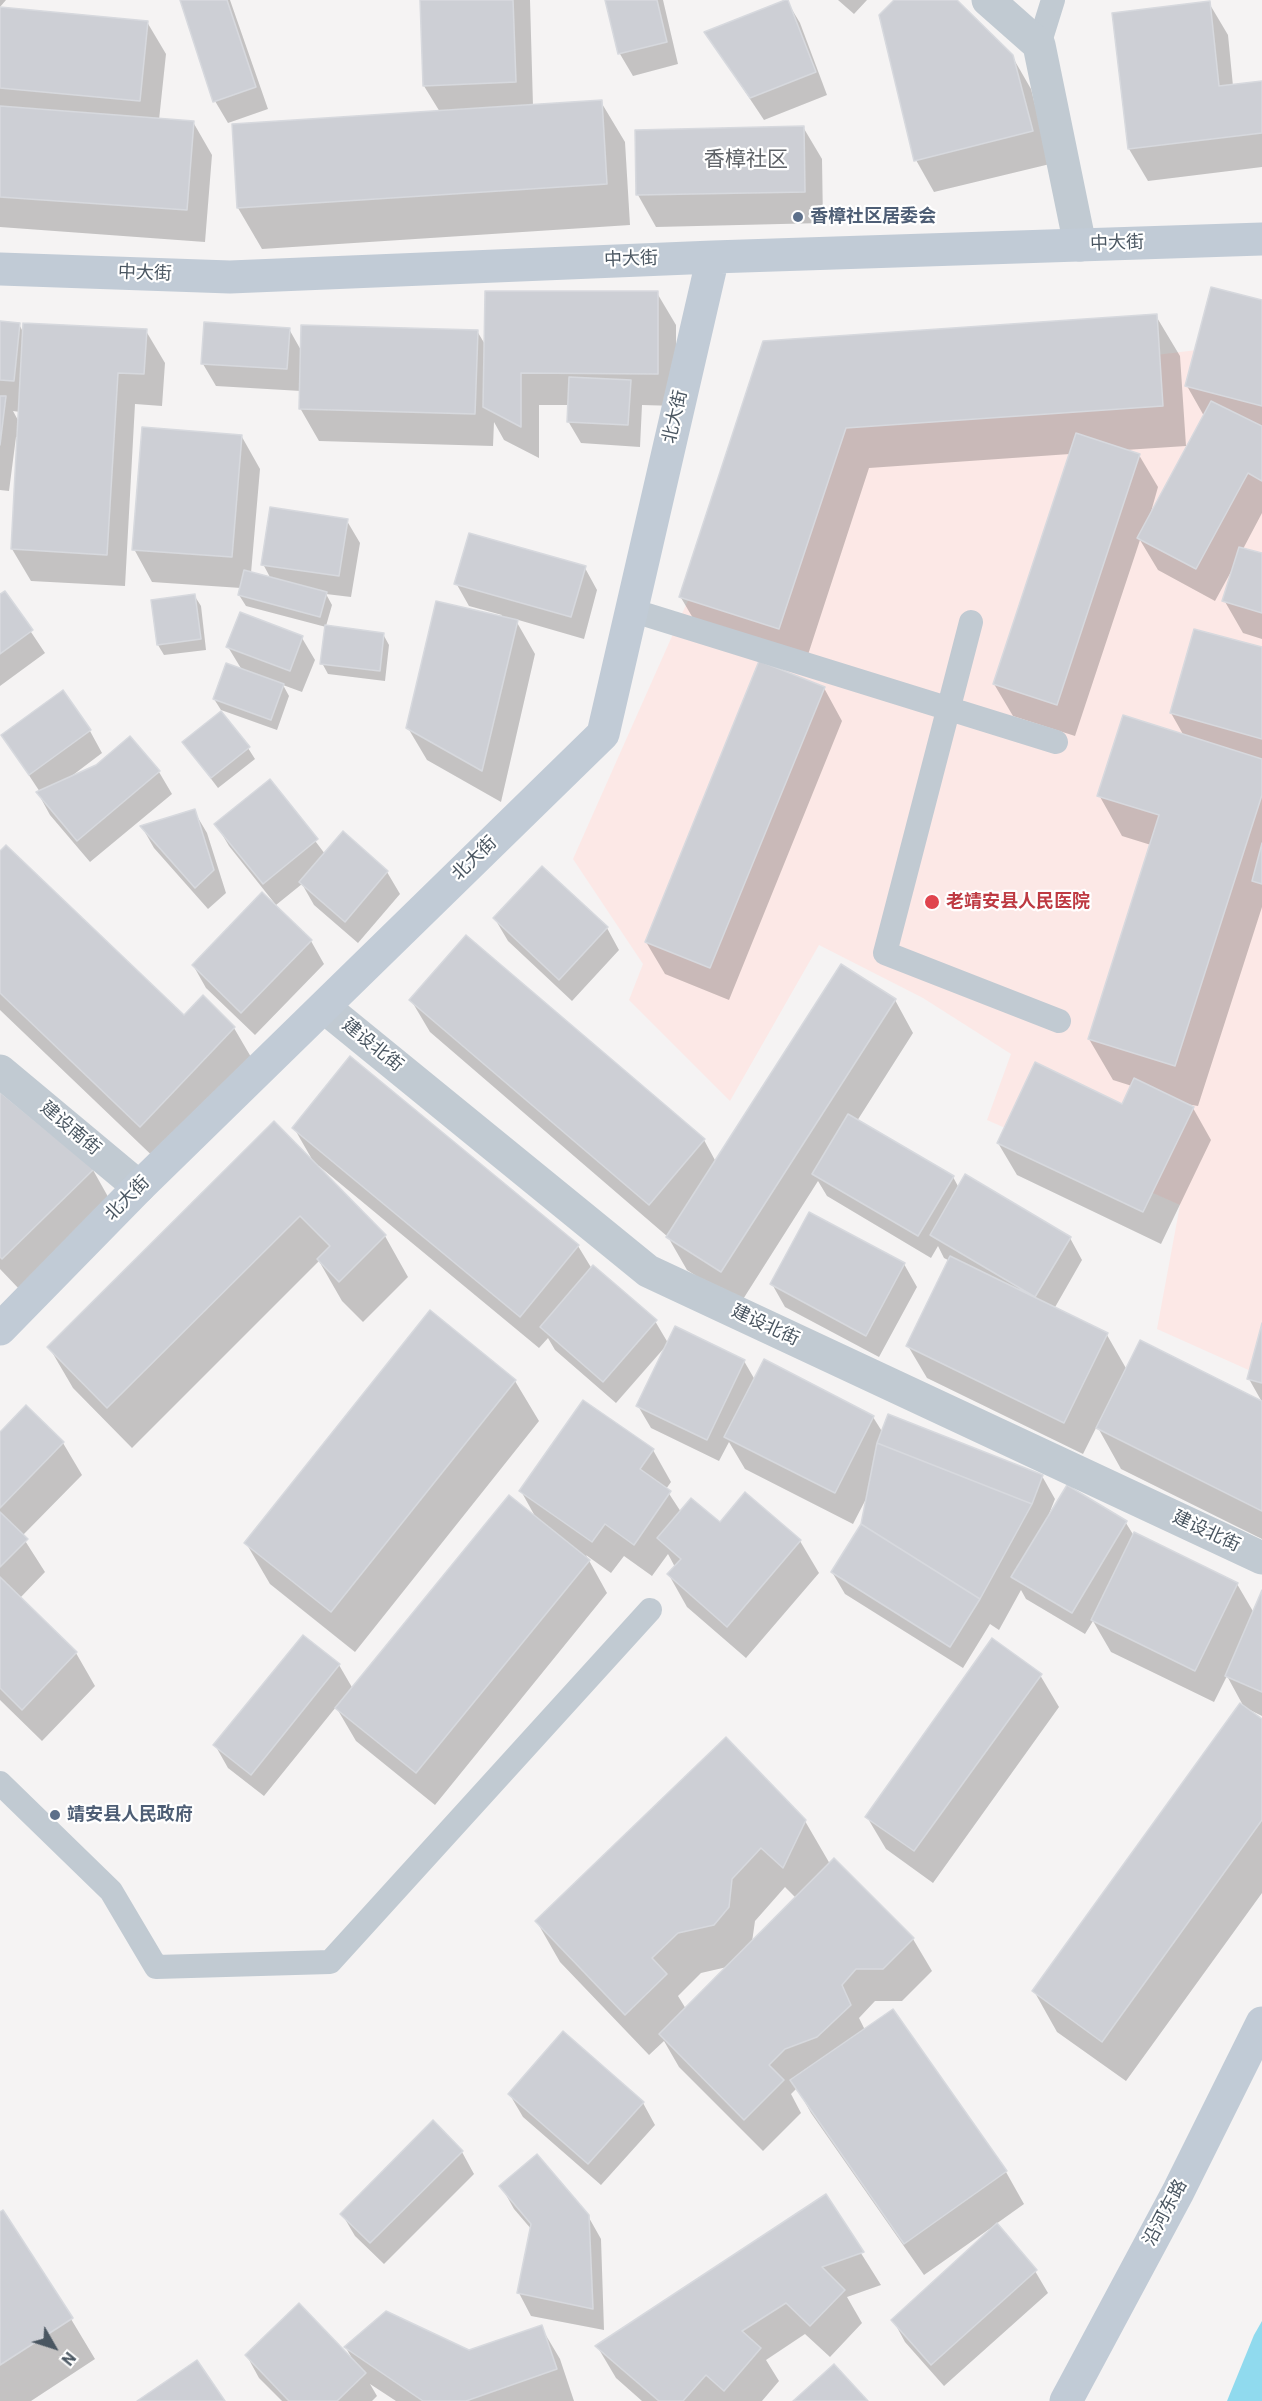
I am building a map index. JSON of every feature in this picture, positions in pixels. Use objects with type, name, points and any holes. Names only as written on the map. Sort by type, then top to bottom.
[{"type":"street","points":[[988,0],[1039,45],[1080,245]]},
{"type":"street","name":"中大街","points":[[0,269],[230,277],[713,257],[1262,239]]},
{"type":"street","name":"北大街","points":[[0,1329],[139,1187],[603,734],[713,257]]},
{"type":"street","name":"建设北街","points":[[324,1007],[648,1271],[1262,1558]]},
{"type":"street","name":"建设南街","points":[[0,1071],[139,1187]]},
{"type":"street","name":"沿河东路","points":[[1066,2401],[1178,2192],[1262,2023]]},
{"type":"lane","points":[[1039,45],[1053,0]]},
{"type":"lane","points":[[632,610],[1056,742]]},
{"type":"lane","points":[[971,622],[885,953],[1059,1021]]},
{"type":"lane","points":[[0,1783],[111,1891],[156,1967],[330,1962],[650,1610]]},
{"type":"shaded area","name":"老靖安县人民医院","points":[[1262,344],[1262,1376],[1157,1329],[1180,1205],[987,1120],[1011,1054],[923,998],[819,945],[730,1101],[629,1000],[643,964],[573,859],[777,400]]},
{"type":"water","points":[[1262,2321],[1262,2401],[1227,2401],[1254,2335]]},
{"type":"building","points":[[180,0],[227,0],[256,87],[213,102]]},
{"type":"building","points":[[420,0],[513,0],[516,82],[423,86]]},
{"type":"building","points":[[605,0],[657,0],[667,42],[618,54]]},
{"type":"building","points":[[788,0],[816,72],[750,98],[704,32]]},
{"type":"building","points":[[894,0],[957,0],[1013,55],[1033,131],[914,161],[879,15]]},
{"type":"building","points":[[1210,1],[1219,86],[1262,81],[1262,133],[1128,149],[1112,13]]},
{"type":"building","points":[[0,7],[148,21],[140,101],[0,88]]},
{"type":"building","points":[[602,100],[607,184],[237,208],[232,124]]},
{"type":"building","points":[[0,106],[194,121],[187,210],[0,197]]},
{"type":"building","points":[[804,126],[805,192],[636,195],[635,130]]},
{"type":"building","points":[[1211,287],[1262,300],[1262,406],[1185,386]]},
{"type":"building","points":[[485,291],[658,291],[658,374],[521,373],[521,427],[483,407]]},
{"type":"building","points":[[1157,314],[1163,406],[846,428],[779,629],[679,597],[763,341]]},
{"type":"building","points":[[0,321],[20,323],[14,381],[0,380]]},
{"type":"building","points":[[204,322],[290,328],[287,369],[201,364]]},
{"type":"building","points":[[23,323],[147,329],[144,374],[118,373],[107,555],[11,549]]},
{"type":"building","points":[[301,325],[478,330],[475,414],[299,409]]},
{"type":"building","points":[[569,377],[631,380],[628,425],[567,422]]},
{"type":"building","points":[[0,396],[6,396],[0,445]]},
{"type":"building","points":[[1211,401],[1262,426],[1262,481],[1248,473],[1196,569],[1137,538]]},
{"type":"building","points":[[142,427],[242,435],[232,557],[132,550]]},
{"type":"building","points":[[1076,433],[1140,454],[1057,705],[993,684]]},
{"type":"building","points":[[270,507],[348,519],[339,576],[261,565]]},
{"type":"building","points":[[469,533],[586,566],[571,617],[454,584]]},
{"type":"building","points":[[1239,547],[1262,553],[1262,613],[1222,601]]},
{"type":"building","points":[[244,570],[327,592],[320,617],[238,595]]},
{"type":"building","points":[[5,591],[33,630],[0,654],[0,594]]},
{"type":"building","points":[[195,594],[201,639],[157,645],[151,600]]},
{"type":"building","points":[[436,601],[518,620],[482,771],[406,728]]},
{"type":"building","points":[[240,612],[303,636],[290,671],[226,647]]},
{"type":"building","points":[[325,625],[384,633],[380,671],[320,664]]},
{"type":"building","points":[[1194,629],[1262,647],[1262,739],[1170,713]]},
{"type":"building","points":[[759,661],[825,687],[710,968],[645,942]]},
{"type":"building","points":[[226,663],[284,684],[271,720],[213,699]]},
{"type":"building","points":[[63,690],[91,730],[29,775],[1,735]]},
{"type":"building","points":[[221,711],[250,747],[211,778],[182,742]]},
{"type":"building","points":[[1123,715],[1262,759],[1262,795],[1175,1066],[1088,1039],[1159,815],[1097,796]]},
{"type":"building","points":[[130,736],[160,771],[77,841],[36,792],[96,765]]},
{"type":"building","points":[[270,779],[318,839],[263,884],[214,824]]},
{"type":"building","points":[[195,809],[214,870],[195,888],[140,826]]},
{"type":"building","points":[[343,831],[388,871],[345,922],[299,882]]},
{"type":"building","points":[[1262,843],[1262,884],[1252,881]]},
{"type":"building","points":[[6,845],[184,1015],[203,995],[235,1027],[140,1127],[0,993],[0,851]]},
{"type":"building","points":[[542,866],[608,927],[559,980],[493,918]]},
{"type":"building","points":[[262,892],[312,940],[241,1013],[192,965]]},
{"type":"building","points":[[466,935],[705,1139],[649,1205],[409,1000]]},
{"type":"building","points":[[841,964],[896,999],[721,1272],[666,1237]]},
{"type":"building","points":[[350,1056],[579,1245],[520,1317],[292,1128]]},
{"type":"building","points":[[1035,1062],[1122,1104],[1134,1078],[1194,1107],[1143,1212],[997,1143]]},
{"type":"building","points":[[0,1092],[94,1169],[2,1259],[0,1257]]},
{"type":"building","points":[[848,1114],[954,1176],[918,1236],[812,1174]]},
{"type":"building","points":[[274,1121],[386,1235],[339,1282],[317,1259],[330,1246],[300,1216],[107,1408],[47,1347]]},
{"type":"building","points":[[965,1174],[1071,1237],[1035,1297],[930,1235]]},
{"type":"building","points":[[809,1212],[905,1263],[866,1336],[770,1284]]},
{"type":"building","points":[[950,1256],[1108,1333],[1064,1423],[906,1346]]},
{"type":"building","points":[[593,1265],[657,1320],[603,1382],[540,1327]]},
{"type":"building","points":[[430,1310],[516,1380],[331,1612],[244,1543]]},
{"type":"building","points":[[1262,1323],[1262,1383],[1247,1379]]},
{"type":"building","points":[[675,1326],[745,1360],[707,1440],[636,1406]]},
{"type":"building","points":[[1140,1340],[1262,1401],[1262,1511],[1096,1428]]},
{"type":"building","points":[[764,1359],[874,1416],[835,1493],[724,1437]]},
{"type":"building","points":[[583,1400],[654,1449],[640,1469],[671,1491],[634,1545],[605,1524],[592,1542],[519,1491]]},
{"type":"building","points":[[26,1405],[64,1442],[0,1508],[0,1432]]},
{"type":"building","points":[[888,1414],[1043,1475],[1032,1504],[877,1443]]},
{"type":"building","points":[[877,1443],[1032,1504],[980,1599],[861,1524]]},
{"type":"building","points":[[1067,1485],[1127,1521],[1072,1613],[1011,1577]]},
{"type":"building","points":[[745,1492],[801,1540],[727,1627],[667,1574],[681,1559],[657,1538],[691,1498],[720,1522]]},
{"type":"building","points":[[509,1495],[590,1560],[416,1773],[335,1708]]},
{"type":"building","points":[[0,1512],[28,1539],[0,1567]]},
{"type":"building","points":[[861,1524],[980,1599],[950,1647],[831,1572]]},
{"type":"building","points":[[1134,1532],[1238,1583],[1195,1671],[1091,1620]]},
{"type":"building","points":[[0,1577],[77,1652],[22,1710],[0,1688]]},
{"type":"building","points":[[1262,1590],[1262,1692],[1225,1676]]},
{"type":"building","points":[[303,1635],[340,1664],[251,1775],[213,1745]]},
{"type":"building","points":[[992,1638],[1042,1674],[914,1851],[865,1817]]},
{"type":"building","points":[[1240,1703],[1262,1719],[1262,1820],[1102,2042],[1032,1991]]},
{"type":"building","points":[[726,1737],[806,1820],[783,1868],[761,1848],[732,1879],[729,1907],[714,1925],[678,1933],[652,1958],[667,1974],[625,2015],[535,1921]]},
{"type":"building","points":[[834,1858],[914,1938],[883,1969],[856,1969],[842,1985],[851,2005],[817,2037],[785,2049],[769,2065],[784,2080],[744,2120],[659,2034]]},
{"type":"building","points":[[893,2009],[1007,2171],[904,2244],[790,2080]]},
{"type":"building","points":[[563,2031],[644,2102],[588,2164],[508,2094]]},
{"type":"building","points":[[433,2120],[463,2151],[370,2243],[340,2214]]},
{"type":"building","points":[[537,2154],[589,2215],[593,2309],[517,2293],[531,2224],[499,2186]]},
{"type":"building","points":[[826,2194],[864,2252],[822,2267],[845,2290],[810,2326],[786,2303],[742,2331],[761,2348],[724,2391],[706,2375],[683,2401],[659,2401],[595,2346]]},
{"type":"building","points":[[3,2210],[73,2318],[0,2365],[0,2212]]},
{"type":"building","points":[[997,2223],[1037,2270],[931,2365],[891,2320]]},
{"type":"building","points":[[299,2303],[366,2373],[337,2401],[289,2401],[245,2355]]},
{"type":"building","points":[[386,2311],[469,2350],[542,2325],[557,2369],[466,2401],[423,2401],[344,2347]]},
{"type":"building","points":[[197,2360],[225,2401],[137,2401]]},
{"type":"building","points":[[834,2364],[868,2401],[793,2401]]},
{"type":"place","name":"香樟社区居委会","points":[[798,217]]},
{"type":"place","name":"老靖安县人民医院","points":[[932,902]]},
{"type":"place","name":"靖安县人民政府","points":[[55,1815]]},
{"type":"district","name":"香樟社区","points":[[746,161]]}]
